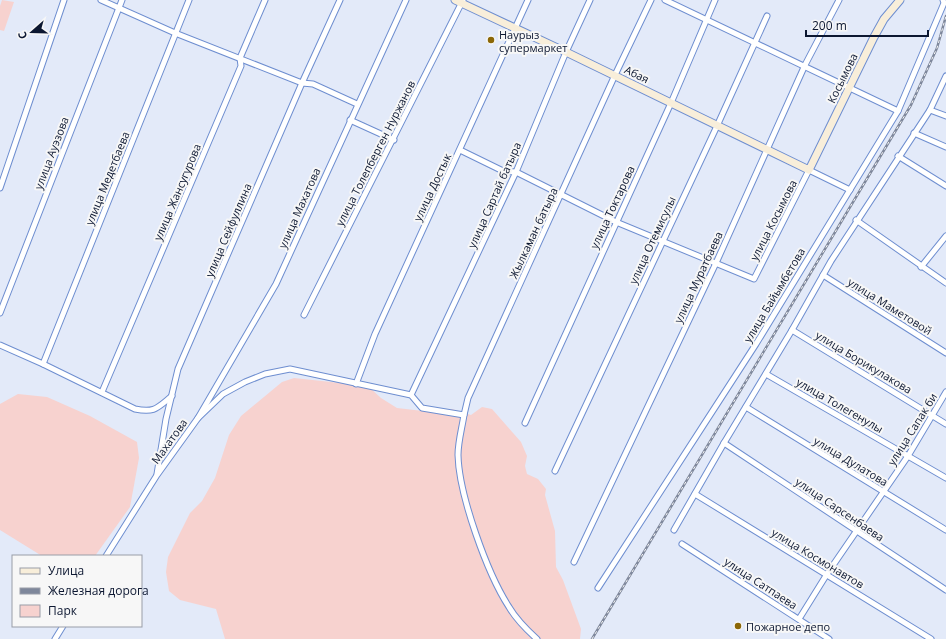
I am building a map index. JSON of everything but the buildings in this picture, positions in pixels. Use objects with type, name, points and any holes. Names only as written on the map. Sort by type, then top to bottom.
[{"type":"street","points":[[0,188],[64,0]]},
{"type":"street","points":[[101,0],[176,33],[302,82],[313,84],[357,104]]},
{"type":"street","name":"улица Ауэзова","points":[[0,313],[122,0]]},
{"type":"street","name":"улица Медетбаева","points":[[43,364],[189,0]]},
{"type":"street","name":"улица Жансугурова","points":[[102,392],[241,66],[240,58],[265,0]]},
{"type":"street","name":"улица Сейфуллина","points":[[157,475],[166,419],[178,369],[302,82],[340,0]]},
{"type":"street","name":"улица Махатова","points":[[198,418],[276,284],[357,104],[406,0]]},
{"type":"street","name":"Абая","points":[[455,0],[463,2],[809,170]]},
{"type":"street","name":"улица Достык","points":[[356,384],[375,334],[528,0]]},
{"type":"street","name":"улица Сартай батыра","points":[[411,395],[516,172],[566,52],[590,0]]},
{"type":"street","name":"Жылкаман батыра","points":[[537,639],[509,608],[499,590],[490,571],[464,495],[458,453],[464,415],[468,398],[561,196],[614,76],[651,0]]},
{"type":"street","points":[[665,0],[755,41],[898,111]]},
{"type":"street","name":"улица Токтарова","points":[[525,423],[671,103],[715,0]]},
{"type":"street","name":"улица Муратбаева","points":[[574,562],[716,263],[805,65],[839,0]]},
{"type":"street","name":"Косымова","points":[[809,170],[884,19],[900,0]]},
{"type":"street","name":"улица Байымбетова","points":[[598,588],[756,344],[898,111],[930,38],[944,3],[943,0]]},
{"type":"street","name":"улица Толепберген Нуржанов","points":[[304,315],[463,2]]},
{"type":"street","name":"улица Отемисулы","points":[[554,472],[662,241],[718,126],[767,16]]},
{"type":"street","points":[[674,530],[856,220],[930,110],[944,85],[946,76]]},
{"type":"street","points":[[930,110],[946,116]]},
{"type":"street","points":[[350,120],[394,140]]},
{"type":"street","points":[[914,133],[946,147]]},
{"type":"street","points":[[460,150],[503,171],[516,172],[561,196],[616,222],[716,263]]},
{"type":"street","points":[[898,156],[946,186]]},
{"type":"street","points":[[809,170],[850,190]]},
{"type":"street","name":"улица Косымова","points":[[716,263],[754,279],[809,170]]},
{"type":"street","points":[[856,220],[921,267],[946,283]]},
{"type":"street","points":[[921,267],[946,236]]},
{"type":"street","name":"улица Маметовой","points":[[823,275],[946,353]]},
{"type":"street","name":"улица Борикулакова","points":[[792,330],[946,424]]},
{"type":"street","points":[[0,345],[135,408],[148,412],[158,408],[172,396]]},
{"type":"street","points":[[198,418],[223,394],[265,374],[290,369],[411,395],[422,408],[464,415]]},
{"type":"street","name":"улица Толегенулы","points":[[766,374],[946,478]]},
{"type":"street","name":"улица Сапак би","points":[[799,619],[827,574],[908,456],[946,392]]},
{"type":"street","name":"улица Дулатова","points":[[746,407],[946,530]]},
{"type":"street","name":"Махатова","points":[[107,555],[157,475],[198,418]]},
{"type":"street","name":"улица Сарсенбаева","points":[[724,443],[856,532],[946,590]]},
{"type":"street","name":"улица Космонавтов","points":[[694,494],[931,639]]},
{"type":"street","name":"улица Сатпаева","points":[[682,544],[829,639]]},
{"type":"street","points":[[55,639],[62,627]]},
{"type":"green space","points":[[2,0],[14,2],[4,31],[0,30],[0,6]]},
{"type":"green space","points":[[294,378],[368,386],[381,398],[397,408],[423,411],[452,409],[471,415],[482,407],[492,409],[521,442],[527,456],[525,466],[527,474],[538,479],[546,489],[545,495],[555,531],[556,567],[563,580],[581,629],[580,639],[225,639],[216,609],[180,600],[169,591],[166,572],[168,557],[190,513],[202,501],[215,478],[229,435],[241,416],[282,382]]},
{"type":"green space","points":[[18,394],[47,397],[90,416],[137,442],[139,458],[130,507],[96,555],[40,555],[0,530],[0,404]]},
{"type":"railway","points":[[592,639],[911,105],[937,48],[946,16]]},
{"type":"place","name":"Наурыз супермаркет","points":[[491,40]]},
{"type":"place","name":"Пожарное депо","points":[[738,626]]}]
